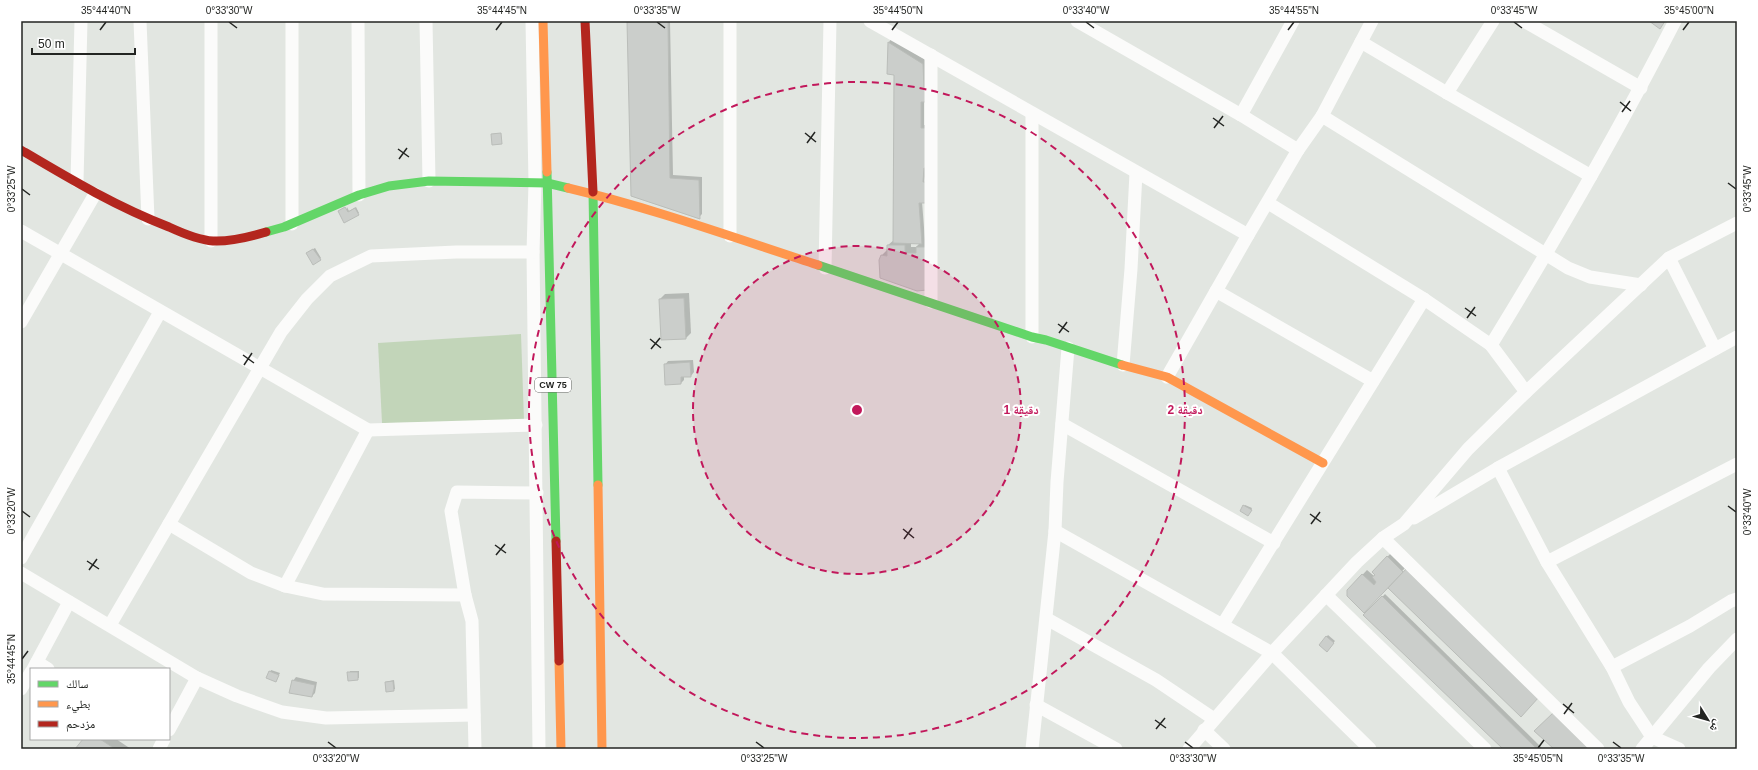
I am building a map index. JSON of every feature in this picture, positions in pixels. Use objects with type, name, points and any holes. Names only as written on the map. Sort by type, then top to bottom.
[{"type":"main road","name":"CW 75","points":[[544,21],[541,183],[561,749]]},
{"type":"main road","points":[[585,21],[593,194],[602,749]]},
{"type":"main road","points":[[21,150],[77,181],[95,194],[148,219],[186,234],[211,241],[250,237],[292,224],[359,194],[389,186],[429,181],[541,183],[593,194],[730,236],[1032,337],[1167,377],[1323,463]]},
{"type":"street","points":[[77,181],[81,21]]},
{"type":"street","points":[[140,21],[148,219]]},
{"type":"street","points":[[211,21],[211,241]]},
{"type":"street","points":[[292,21],[292,224]]},
{"type":"street","points":[[358,21],[359,194]]},
{"type":"street","points":[[426,21],[429,181]]},
{"type":"street","points":[[532,21],[541,183],[533,252],[539,749]]},
{"type":"street","points":[[730,21],[730,236]]},
{"type":"street","points":[[825,268],[830,21]]},
{"type":"street","points":[[870,21],[1136,173],[1248,235]]},
{"type":"street","points":[[1077,21],[1241,114],[1298,150]]},
{"type":"street","points":[[1241,114],[1292,21]]},
{"type":"street","points":[[1167,377],[1298,150],[1322,116],[1372,21]]},
{"type":"street","points":[[1447,93],[1493,21]]},
{"type":"street","points":[[1524,21],[1641,88]]},
{"type":"street","points":[[1491,345],[1547,254],[1641,88],[1675,21]]},
{"type":"street","points":[[1361,42],[1591,176]]},
{"type":"street","points":[[931,55],[931,302]]},
{"type":"street","points":[[1032,114],[1032,337]]},
{"type":"street","points":[[1322,116],[1568,268],[1590,277],[1641,285]]},
{"type":"street","points":[[1123,365],[1131,269],[1136,173]]},
{"type":"street","points":[[21,322],[95,194]]},
{"type":"street","points":[[1268,203],[1424,299],[1491,345],[1526,392]]},
{"type":"street","points":[[1404,524],[1468,449],[1526,392],[1670,258],[1737,222]]},
{"type":"street","points":[[21,231],[368,430],[536,425]]},
{"type":"street","points":[[110,625],[281,332],[307,299],[330,276],[371,256],[456,252],[533,252]]},
{"type":"street","points":[[1670,258],[1716,349]]},
{"type":"street","points":[[1216,292],[1373,381]]},
{"type":"street","points":[[1223,624],[1424,299]]},
{"type":"street","points":[[21,558],[160,312]]},
{"type":"street","points":[[1189,749],[1272,653],[1326,595],[1383,538],[1498,468],[1737,337]]},
{"type":"street","points":[[1032,749],[1047,619],[1055,531],[1057,482],[1068,348]]},
{"type":"street","points":[[1062,424],[1274,543]]},
{"type":"street","points":[[285,586],[368,430]]},
{"type":"street","points":[[1546,562],[1737,464]]},
{"type":"street","points":[[1498,468],[1546,562],[1612,667],[1629,702],[1652,736],[1679,749]]},
{"type":"street","points":[[475,749],[472,621],[465,595],[451,511],[457,492],[537,493]]},
{"type":"street","points":[[169,524],[251,573],[285,586],[323,594],[465,595]]},
{"type":"street","points":[[1055,531],[1223,624],[1272,653],[1370,749]]},
{"type":"street","points":[[1383,538],[1598,749]]},
{"type":"street","points":[[21,573],[197,678],[237,696],[282,712],[326,718],[474,716]]},
{"type":"street","points":[[1326,595],[1485,749]]},
{"type":"street","points":[[1612,667],[1690,626],[1731,600],[1737,599]]},
{"type":"street","points":[[34,668],[69,602]]},
{"type":"street","points":[[1047,619],[1156,680],[1214,719]]},
{"type":"street","points":[[1642,749],[1709,668],[1737,639]]},
{"type":"street","points":[[21,689],[30,674]]},
{"type":"street","points":[[170,728],[197,678]]},
{"type":"street","points":[[1036,705],[1116,749]]},
{"type":"street","points":[[1204,730],[1224,749]]},
{"type":"street","points":[[159,749],[164,740]]},
{"type":"green space","points":[[521,334],[524,421],[382,423],[378,343]]},
{"type":"building","points":[[627,21],[668,21],[670,178],[699,180],[700,219],[631,196]]},
{"type":"building","points":[[1649,21],[1665,21],[1660,29]]},
{"type":"building","points":[[888,42],[923,64],[924,88],[928,88],[927,102],[921,102],[921,128],[926,128],[929,169],[924,168],[923,182],[929,182],[929,203],[919,203],[922,244],[893,243],[894,75],[887,74]]},
{"type":"building","points":[[501,133],[502,144],[492,145],[491,134]]},
{"type":"building","points":[[345,207],[348,212],[355,208],[359,215],[344,223],[338,211]]},
{"type":"building","points":[[887,245],[905,245],[905,253],[916,253],[916,247],[929,247],[927,290],[917,291],[880,278],[879,260],[881,255],[887,256]]},
{"type":"building","points":[[313,249],[321,260],[313,265],[306,253]]},
{"type":"building","points":[[684,298],[686,339],[661,340],[659,299]]},
{"type":"building","points":[[690,362],[691,377],[681,377],[681,384],[665,385],[664,364]]},
{"type":"building","points":[[1243,505],[1252,510],[1248,516],[1240,511]]},
{"type":"building","points":[[1387,556],[1403,572],[1364,613],[1347,596],[1347,590],[1362,574],[1374,585],[1376,582],[1372,577],[1375,575],[1372,572]]},
{"type":"building","points":[[1407,568],[1539,697],[1521,717],[1388,588]]},
{"type":"building","points":[[1382,596],[1537,749],[1503,749],[1363,615]]},
{"type":"building","points":[[1326,636],[1334,643],[1327,652],[1319,645]]},
{"type":"building","points":[[269,671],[279,675],[276,682],[266,678]]},
{"type":"building","points":[[347,672],[358,672],[358,680],[348,681]]},
{"type":"building","points":[[292,680],[315,685],[312,697],[289,693]]},
{"type":"building","points":[[393,681],[394,691],[386,692],[385,682]]},
{"type":"building","points":[[1553,713],[1591,749],[1554,749],[1534,731]]},
{"type":"building","points":[[82,740],[102,740],[115,749],[75,749]]},
{"type":"traffic: fast","points":[[547,172],[556,541]]},
{"type":"traffic: fast","points":[[266,232],[284,227],[359,195],[389,186],[429,181],[547,183],[568,188]]},
{"type":"traffic: fast","points":[[593,192],[598,485]]},
{"type":"traffic: fast","points":[[818,265],[1032,337],[1046,340],[1122,365]]},
{"type":"traffic: slow","points":[[543,21],[547,172]]},
{"type":"traffic: slow","points":[[568,188],[662,214],[818,265]]},
{"type":"traffic: slow","points":[[1122,365],[1167,377],[1323,463]]},
{"type":"traffic: slow","points":[[598,485],[602,749]]},
{"type":"traffic: slow","points":[[559,661],[561,749]]},
{"type":"traffic: jam","points":[[585,21],[593,192]]},
{"type":"traffic: jam","points":[[21,150],[75,182],[111,201],[190,236],[207,240],[226,241],[266,232]]},
{"type":"traffic: jam","points":[[556,541],[559,661]]}]
